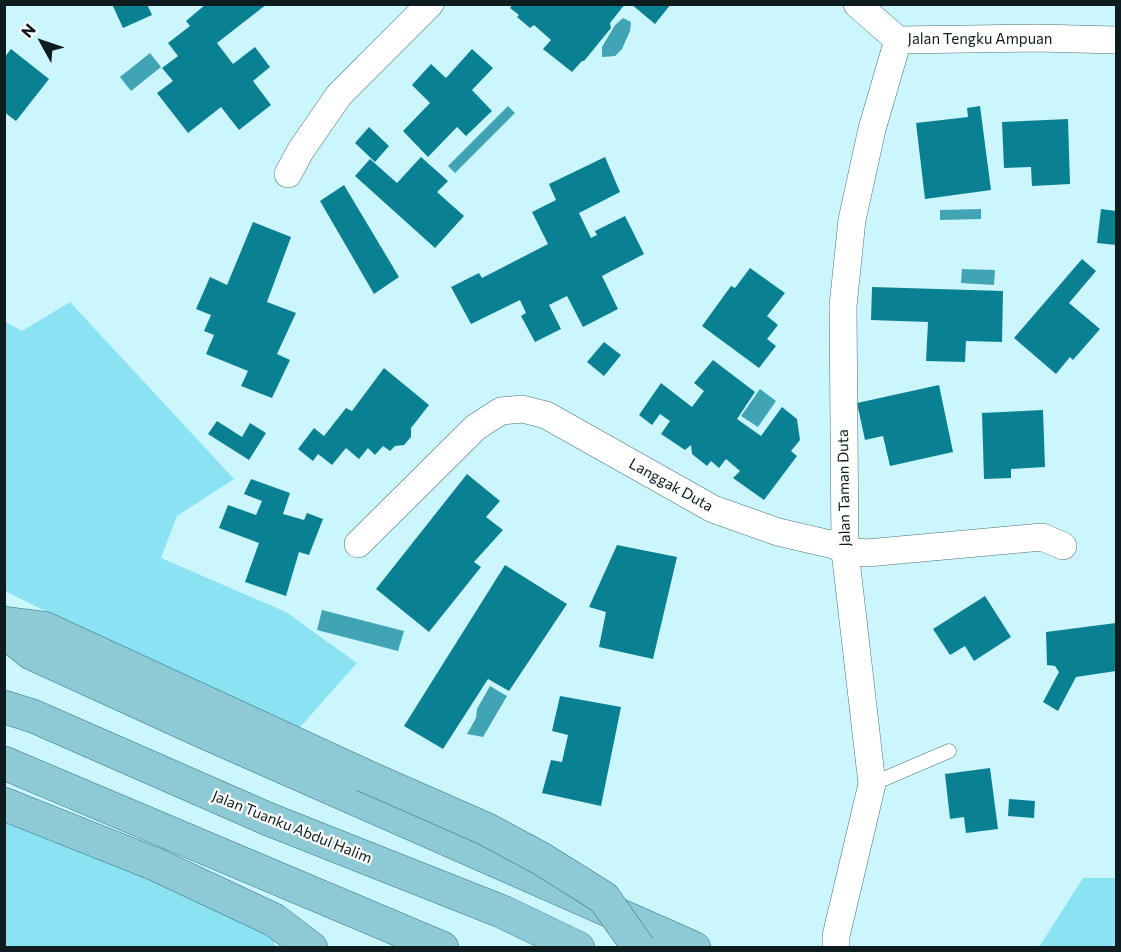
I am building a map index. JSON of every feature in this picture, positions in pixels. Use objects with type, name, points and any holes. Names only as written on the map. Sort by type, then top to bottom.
[{"type":"main road","points":[[4,623],[44,628],[486,830],[540,858],[604,898],[639,948]]},
{"type":"main road","points":[[4,631],[32,652],[206,733],[694,948]]},
{"type":"main road","name":"Jalan Tuanku Abdul Halim","points":[[4,699],[19,712],[268,819],[503,912],[578,948]]},
{"type":"main road","points":[[4,763],[442,948]]},
{"type":"main road","points":[[4,804],[157,865],[274,920],[311,948]]},
{"type":"street","points":[[288,174],[301,150],[339,95],[430,4]]},
{"type":"street","name":"Jalan Tengku Ampuan","points":[[857,4],[898,40],[1038,38],[1116,40]]},
{"type":"street","name":"Jalan Taman Duta","points":[[833,944],[872,784],[845,551],[843,306],[852,220],[872,129],[898,40]]},
{"type":"street","name":"Langgak Duta","points":[[358,544],[476,427],[501,411],[522,409],[546,415],[713,509],[778,532],[834,545],[845,551],[867,553],[1056,535]]},
{"type":"lane","points":[[872,784],[949,751]]},
{"type":"shaded area","points":[[623,18],[631,22],[630,31],[622,49],[615,56],[602,57],[602,47],[615,25]]},
{"type":"shaded area","points":[[150,53],[161,67],[131,91],[120,77]]},
{"type":"shaded area","points":[[508,106],[515,113],[455,173],[448,166]]},
{"type":"shaded area","points":[[981,209],[981,219],[940,220],[940,210]]},
{"type":"shaded area","points":[[962,269],[995,270],[994,285],[961,283]]},
{"type":"shaded area","points":[[70,302],[234,479],[177,516],[161,558],[286,612],[357,663],[294,734],[5,591],[4,321],[22,331]]},
{"type":"shaded area","points":[[760,389],[776,401],[758,427],[741,416]]},
{"type":"shaded area","points":[[322,610],[404,631],[398,651],[317,630]]},
{"type":"shaded area","points":[[490,686],[507,696],[483,737],[467,734],[476,718],[477,709]]},
{"type":"shaded area","points":[[4,819],[270,930],[276,947],[5,947]]},
{"type":"shaded area","points":[[1083,878],[1116,878],[1116,947],[1039,947]]},
{"type":"building","points":[[112,4],[147,4],[152,15],[123,28]]},
{"type":"building","points":[[206,4],[267,4],[217,43],[233,64],[255,47],[270,67],[253,81],[271,105],[239,130],[221,107],[188,133],[157,93],[173,81],[162,68],[178,56],[168,43],[190,26],[186,21]]},
{"type":"building","points":[[513,4],[625,4],[610,23],[611,28],[572,72],[543,49],[551,40],[534,25],[530,28],[517,17],[519,15],[510,8]]},
{"type":"building","points":[[631,4],[671,4],[655,24]]},
{"type":"building","points":[[11,49],[49,79],[16,121],[4,112],[4,58]]},
{"type":"building","points":[[472,49],[493,68],[472,90],[492,111],[466,136],[457,127],[428,157],[403,131],[430,103],[412,85],[431,64],[446,78]]},
{"type":"building","points":[[980,106],[991,190],[925,199],[916,123],[968,117],[967,108]]},
{"type":"building","points":[[1068,119],[1070,184],[1032,186],[1031,167],[1004,168],[1002,122]]},
{"type":"building","points":[[369,127],[389,146],[375,162],[355,143]]},
{"type":"building","points":[[421,157],[448,181],[437,192],[464,216],[435,248],[355,176],[370,159],[397,183]]},
{"type":"building","points":[[605,157],[620,192],[579,213],[591,238],[597,235],[595,231],[625,216],[644,254],[602,276],[618,309],[583,327],[567,296],[549,305],[561,329],[535,342],[521,316],[526,313],[520,300],[471,324],[451,287],[479,273],[482,278],[548,244],[532,212],[556,200],[549,184]]},
{"type":"building","points":[[344,185],[399,277],[374,294],[320,201]]},
{"type":"building","points":[[1101,209],[1116,211],[1116,245],[1097,243]]},
{"type":"building","points":[[253,222],[291,237],[267,302],[296,313],[277,354],[290,360],[272,398],[241,386],[248,371],[206,354],[214,335],[204,331],[211,315],[196,309],[210,277],[227,285]]},
{"type":"building","points":[[1082,259],[1096,271],[1069,303],[1100,329],[1073,360],[1070,357],[1056,374],[1014,338]]},
{"type":"building","points":[[750,268],[785,293],[767,316],[778,325],[767,339],[776,346],[759,368],[702,326],[731,286],[735,288]]},
{"type":"building","points":[[872,287],[1003,291],[1002,342],[966,341],[965,362],[926,361],[928,322],[871,320]]},
{"type":"building","points":[[604,342],[621,355],[604,376],[587,362]]},
{"type":"building","points":[[713,360],[755,392],[737,419],[761,436],[782,407],[797,419],[800,440],[791,451],[797,456],[764,500],[733,478],[740,471],[726,459],[719,468],[711,461],[707,466],[692,454],[691,445],[685,450],[661,434],[670,421],[660,414],[652,425],[639,415],[661,383],[692,407],[704,391],[694,383]]},
{"type":"building","points":[[384,368],[429,405],[411,428],[411,437],[404,445],[395,446],[390,451],[383,446],[375,455],[368,448],[359,459],[346,448],[332,465],[318,454],[313,461],[298,449],[314,428],[324,436],[346,408],[352,411]]},
{"type":"building","points":[[939,385],[953,452],[890,466],[883,436],[865,440],[857,403]]},
{"type":"building","points":[[1043,410],[1045,467],[1011,469],[1011,478],[984,479],[982,413]]},
{"type":"building","points":[[217,421],[242,437],[250,423],[266,433],[249,460],[208,434]]},
{"type":"building","points":[[467,474],[500,501],[486,517],[503,530],[474,562],[481,567],[429,632],[376,589]]},
{"type":"building","points":[[251,479],[290,493],[283,514],[304,520],[307,513],[323,519],[309,555],[299,552],[286,596],[245,582],[259,543],[219,528],[228,505],[256,515],[262,501],[244,494]]},
{"type":"building","points":[[617,545],[677,557],[653,659],[599,647],[606,612],[589,607]]},
{"type":"building","points":[[505,565],[567,604],[509,691],[488,679],[443,749],[404,726]]},
{"type":"building","points":[[985,596],[1011,637],[974,661],[965,646],[950,655],[933,629]]},
{"type":"building","points":[[1116,623],[1116,671],[1076,677],[1058,711],[1043,702],[1059,672],[1055,666],[1047,665],[1046,632]]},
{"type":"building","points":[[560,696],[621,707],[601,806],[542,793],[551,760],[562,762],[568,735],[552,731]]},
{"type":"building","points":[[990,768],[998,829],[966,833],[964,817],[950,819],[945,774]]},
{"type":"building","points":[[1009,799],[1035,801],[1034,818],[1008,816]]}]
